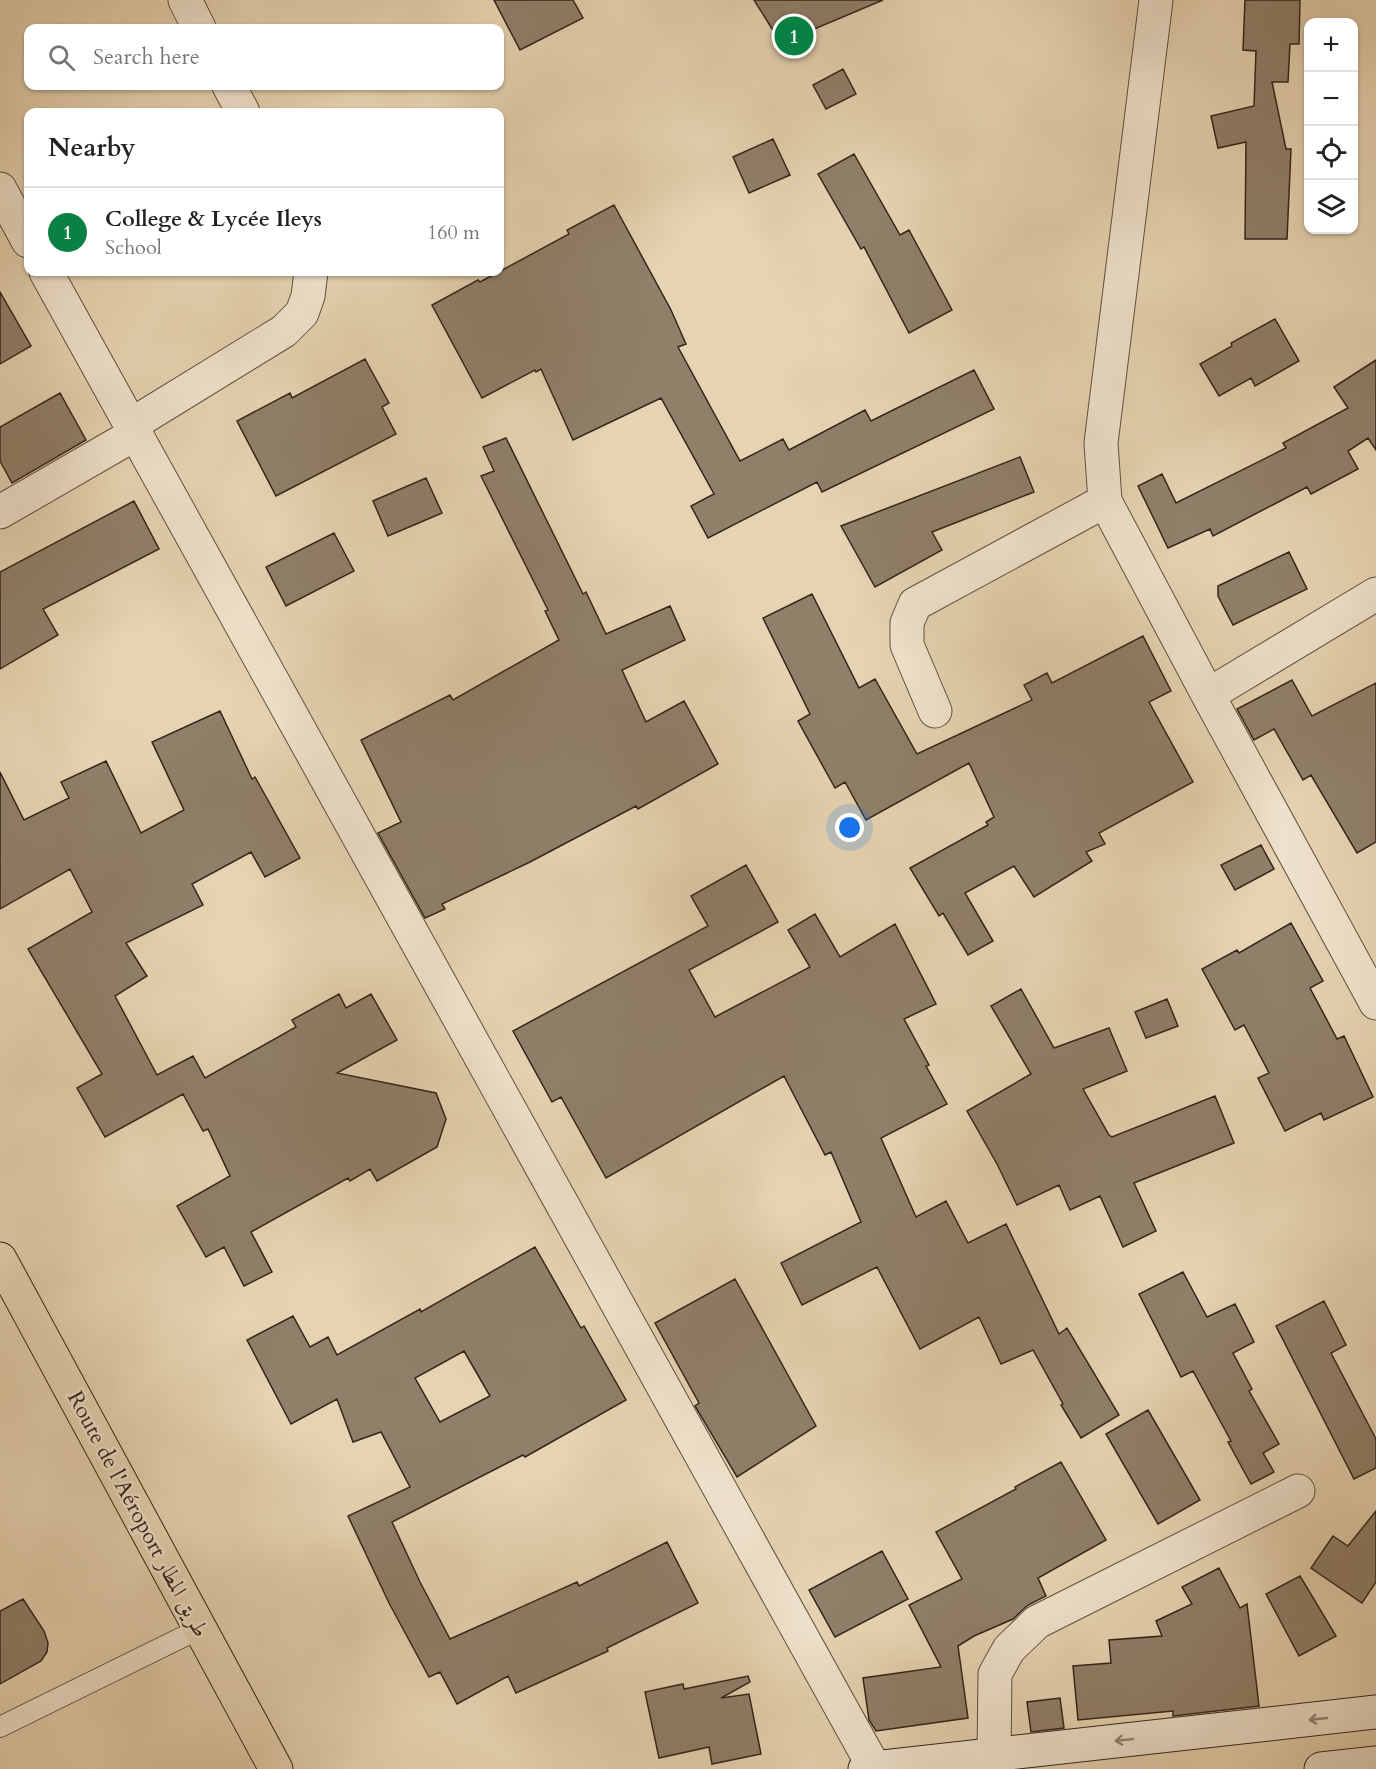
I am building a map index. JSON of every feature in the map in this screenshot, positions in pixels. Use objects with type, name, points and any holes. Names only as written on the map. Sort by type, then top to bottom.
[{"type":"main road","name":"Route de l'Aéroport طريق المطار","points":[[0,1259],[276,1769]]},
{"type":"street","points":[[185,0],[197,24]]},
{"type":"street","points":[[1156,0],[1101,443],[1105,501],[1376,1003]]},
{"type":"street","points":[[231,90],[241,108]]},
{"type":"street","points":[[0,189],[24,234]]},
{"type":"street","points":[[48,276],[872,1769],[1376,1712]]},
{"type":"street","points":[[0,512],[284,331],[302,313],[308,296],[310,276]]},
{"type":"street","points":[[935,711],[907,645],[907,623],[915,604],[1105,501]]},
{"type":"street","points":[[1208,695],[1376,594]]},
{"type":"street","points":[[994,1755],[995,1674],[1009,1649],[1036,1622],[1298,1491]]},
{"type":"street","points":[[1321,1769],[1376,1764]]},
{"type":"lane","points":[[0,1727],[199,1629]]},
{"type":"building","points":[[494,0],[573,0],[583,18],[520,50]]},
{"type":"building","points":[[754,0],[883,0],[781,43]]},
{"type":"building","points":[[1245,0],[1300,0],[1299,44],[1290,44],[1288,82],[1272,82],[1286,149],[1291,149],[1287,239],[1245,239],[1246,142],[1218,148],[1211,116],[1254,106],[1256,51],[1243,50]]},
{"type":"building","points":[[843,69],[856,94],[826,109],[813,85]]},
{"type":"building","points":[[773,139],[790,175],[749,193],[733,157]]},
{"type":"building","points":[[854,154],[900,235],[909,230],[952,310],[909,333],[864,247],[861,249],[818,174]]},
{"type":"building","points":[[614,205],[671,310],[686,344],[678,347],[740,461],[783,439],[789,450],[865,410],[871,421],[974,370],[994,409],[822,492],[817,482],[708,538],[691,506],[714,494],[661,398],[573,440],[541,369],[482,398],[432,305],[478,280],[480,282],[491,276],[504,276],[504,269],[569,234],[567,230]]},
{"type":"building","points":[[0,292],[31,346],[0,364]]},
{"type":"building","points":[[1275,319],[1299,361],[1255,386],[1251,378],[1219,396],[1200,364],[1232,346],[1231,343]]},
{"type":"building","points":[[365,359],[389,403],[382,407],[396,434],[276,496],[237,421],[290,393],[292,398]]},
{"type":"building","points":[[1376,360],[1376,450],[1368,438],[1348,451],[1358,469],[1311,494],[1307,487],[1213,536],[1210,529],[1168,548],[1138,486],[1162,474],[1176,503],[1286,448],[1283,443],[1348,408],[1334,387]]},
{"type":"building","points":[[60,393],[86,440],[12,483],[0,461],[0,427]]},
{"type":"building","points":[[506,438],[583,594],[586,592],[606,634],[670,606],[685,640],[622,670],[646,722],[684,701],[718,764],[638,809],[636,806],[530,862],[442,904],[445,909],[425,918],[378,833],[401,822],[361,740],[450,695],[453,700],[559,640],[545,611],[548,610],[481,476],[494,471],[483,447]]},
{"type":"building","points":[[1020,457],[1034,492],[932,532],[942,550],[875,587],[841,526]]},
{"type":"building","points":[[426,478],[442,513],[388,536],[373,501]]},
{"type":"building","points":[[134,501],[159,549],[43,609],[58,635],[0,669],[0,572]]},
{"type":"building","points":[[334,533],[354,571],[286,606],[266,567]]},
{"type":"building","points":[[1289,552],[1307,589],[1233,625],[1218,596],[1218,586]]},
{"type":"building","points":[[812,594],[859,688],[875,679],[917,754],[1032,700],[1024,685],[1047,673],[1052,683],[1143,636],[1171,691],[1149,702],[1193,782],[1099,833],[1105,844],[1086,852],[1092,861],[1034,897],[1014,866],[965,893],[993,941],[968,955],[943,913],[939,916],[910,868],[988,825],[986,822],[994,817],[969,763],[866,820],[845,782],[835,788],[798,721],[810,714],[763,618]]},
{"type":"building","points":[[1292,680],[1312,716],[1376,683],[1376,842],[1357,853],[1311,775],[1303,780],[1274,729],[1254,740],[1237,709]]},
{"type":"building","points":[[220,711],[252,779],[255,777],[300,858],[265,877],[251,852],[192,884],[203,905],[126,943],[147,976],[115,996],[157,1075],[193,1056],[205,1078],[296,1027],[292,1020],[339,994],[346,1008],[371,994],[397,1040],[337,1073],[436,1093],[446,1119],[437,1147],[377,1181],[370,1169],[350,1181],[348,1178],[251,1232],[272,1272],[244,1286],[224,1247],[206,1257],[177,1206],[230,1176],[208,1129],[203,1131],[183,1094],[105,1137],[77,1088],[102,1074],[28,949],[92,912],[70,869],[0,909],[0,772],[24,820],[69,798],[61,782],[106,761],[141,833],[184,810],[152,742]]},
{"type":"building","points":[[1261,845],[1274,869],[1235,890],[1221,865]]},
{"type":"building","points":[[746,865],[778,922],[689,970],[715,1017],[810,967],[788,930],[815,914],[840,957],[895,924],[936,1004],[904,1019],[947,1104],[881,1138],[916,1217],[946,1201],[968,1243],[1006,1224],[1059,1334],[1067,1328],[1119,1415],[1081,1438],[1033,1350],[1001,1364],[979,1317],[920,1349],[877,1267],[802,1305],[781,1263],[861,1222],[831,1152],[825,1155],[784,1076],[606,1178],[561,1097],[552,1102],[513,1031],[708,926],[691,896]]},
{"type":"building","points":[[1291,923],[1323,981],[1310,988],[1337,1039],[1344,1036],[1373,1097],[1324,1120],[1321,1113],[1285,1131],[1258,1078],[1269,1073],[1244,1025],[1235,1030],[1202,969],[1237,950],[1239,953]]},
{"type":"building","points":[[1021,989],[1054,1048],[1109,1028],[1127,1071],[1083,1089],[1109,1135],[1112,1137],[1215,1096],[1234,1143],[1134,1183],[1156,1231],[1123,1247],[1100,1196],[1070,1210],[1059,1185],[1017,1205],[967,1111],[1031,1074],[991,1006]]},
{"type":"building","points":[[1167,999],[1178,1026],[1146,1038],[1135,1012]]},
{"type":"building","points":[[535,1247],[581,1328],[584,1326],[626,1400],[525,1457],[523,1455],[392,1522],[450,1639],[577,1582],[579,1586],[667,1542],[698,1603],[607,1648],[608,1651],[516,1693],[508,1676],[457,1704],[440,1672],[429,1677],[389,1603],[348,1516],[410,1487],[381,1432],[353,1442],[337,1399],[291,1424],[247,1340],[293,1316],[310,1347],[328,1337],[337,1355],[420,1309],[421,1312]],"holes":[[[464,1351],[490,1396],[440,1422],[415,1378]]]},
{"type":"building","points":[[1183,1272],[1207,1317],[1235,1304],[1254,1342],[1233,1353],[1252,1389],[1249,1391],[1279,1444],[1263,1453],[1274,1472],[1251,1484],[1228,1442],[1231,1441],[1193,1371],[1181,1377],[1139,1294]]},
{"type":"building","points":[[735,1279],[816,1426],[737,1477],[695,1406],[699,1403],[655,1323]]},
{"type":"building","points":[[1324,1301],[1346,1345],[1331,1353],[1376,1439],[1376,1468],[1354,1479],[1276,1326]]},
{"type":"building","points":[[1148,1410],[1200,1500],[1158,1524],[1106,1434]]},
{"type":"building","points":[[1061,1462],[1106,1540],[1038,1578],[1046,1596],[1028,1605],[1013,1619],[974,1636],[958,1646],[968,1718],[876,1731],[869,1720],[863,1678],[941,1667],[909,1605],[962,1579],[936,1532]]},
{"type":"building","points":[[1376,1511],[1376,1582],[1362,1603],[1311,1568],[1333,1536],[1348,1546]]},
{"type":"building","points":[[882,1551],[908,1599],[835,1637],[809,1590]]},
{"type":"building","points":[[1219,1568],[1240,1608],[1247,1604],[1259,1706],[1173,1716],[1173,1711],[1078,1720],[1073,1666],[1111,1663],[1109,1640],[1162,1636],[1156,1621],[1192,1604],[1182,1587]]},
{"type":"building","points":[[1300,1576],[1336,1636],[1299,1656],[1266,1594]]},
{"type":"building","points":[[23,1599],[44,1631],[48,1643],[47,1652],[41,1661],[0,1684],[0,1611]]},
{"type":"building","points":[[748,1676],[750,1682],[721,1698],[749,1694],[761,1754],[712,1764],[709,1747],[659,1758],[645,1692],[683,1684],[684,1689]]},
{"type":"building","points":[[1060,1698],[1064,1728],[1031,1732],[1027,1702]]},
{"type":"place","name":"College & Lycée Ileys","points":[[794,36]]}]
